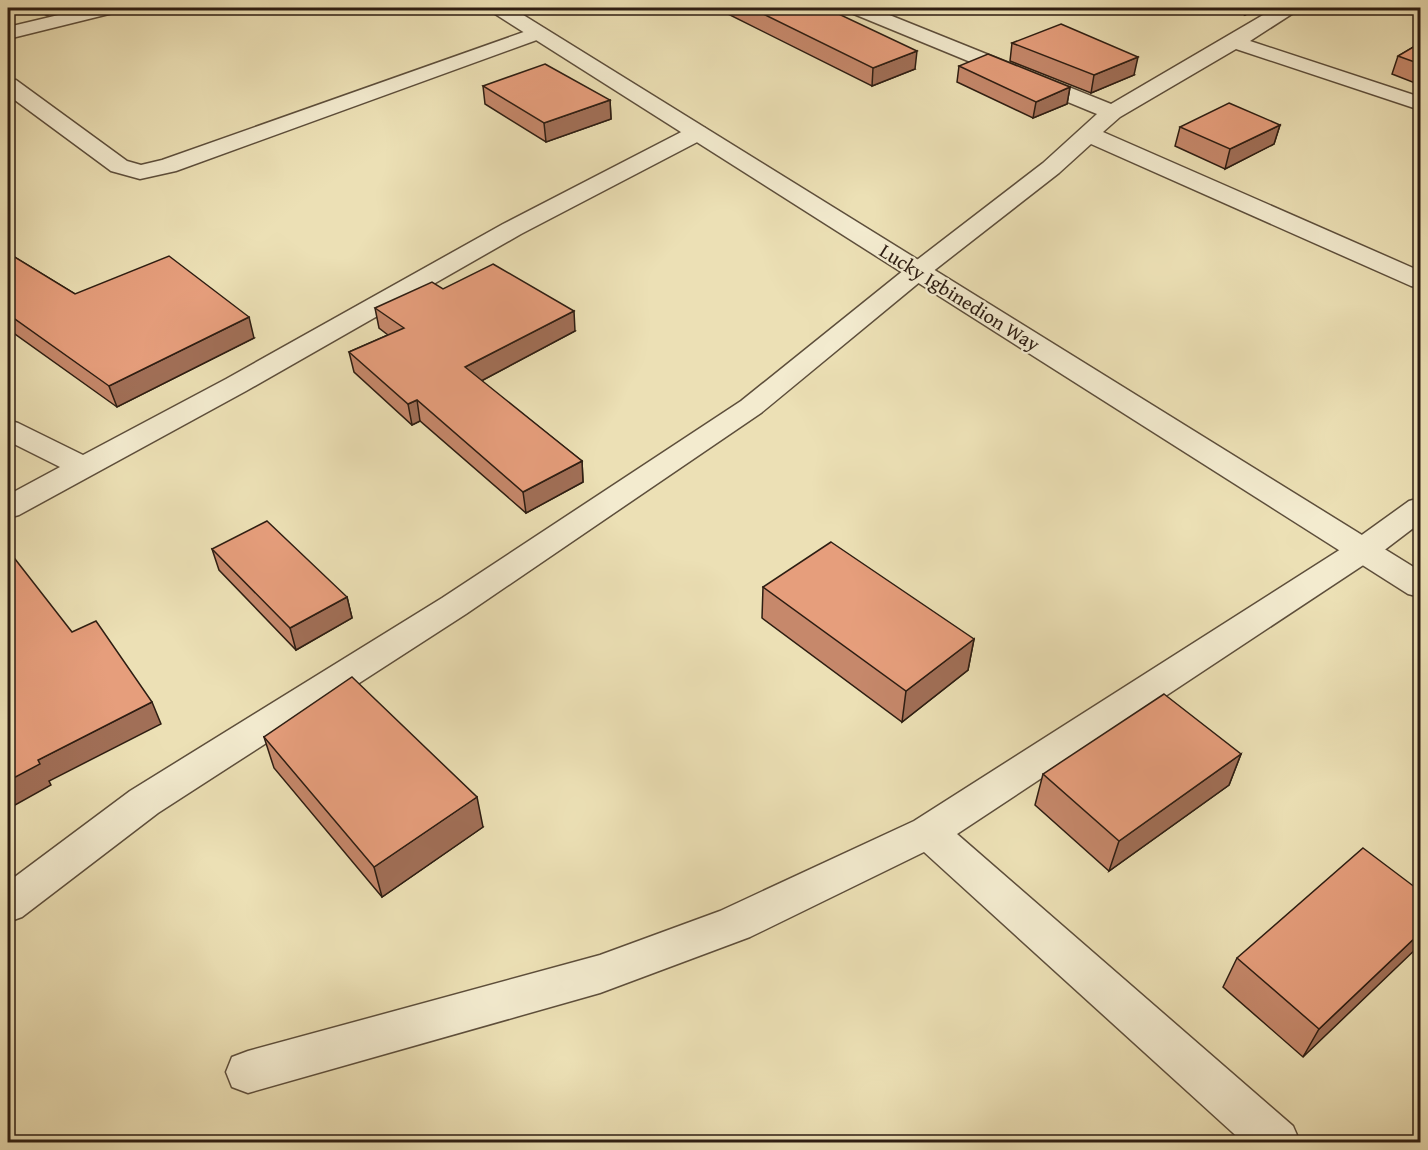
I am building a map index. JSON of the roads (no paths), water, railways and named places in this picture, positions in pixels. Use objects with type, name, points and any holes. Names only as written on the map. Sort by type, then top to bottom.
[{"type":"street","points":[[8,33],[110,8]]},
{"type":"street","name":"Lucky Igbinedion Way","points":[[499,8],[1420,586]]},
{"type":"street","points":[[856,8],[1112,112]]},
{"type":"street","points":[[8,905],[144,802],[454,606],[751,407],[1090,135],[1112,112],[1234,42],[1288,8]]},
{"type":"street","points":[[8,22],[51,9]]},
{"type":"street","points":[[8,85],[119,166],[140,172],[168,166],[538,33]]},
{"type":"street","points":[[1234,42],[1420,105]]},
{"type":"street","points":[[8,508],[236,385],[512,229],[697,134]]},
{"type":"street","points":[[1090,135],[1420,280]]},
{"type":"street","points":[[8,429],[83,467]]},
{"type":"street","points":[[248,1072],[600,974],[735,924],[928,832],[1363,550],[1420,508]]},
{"type":"street","points":[[928,832],[1277,1143]]}]
